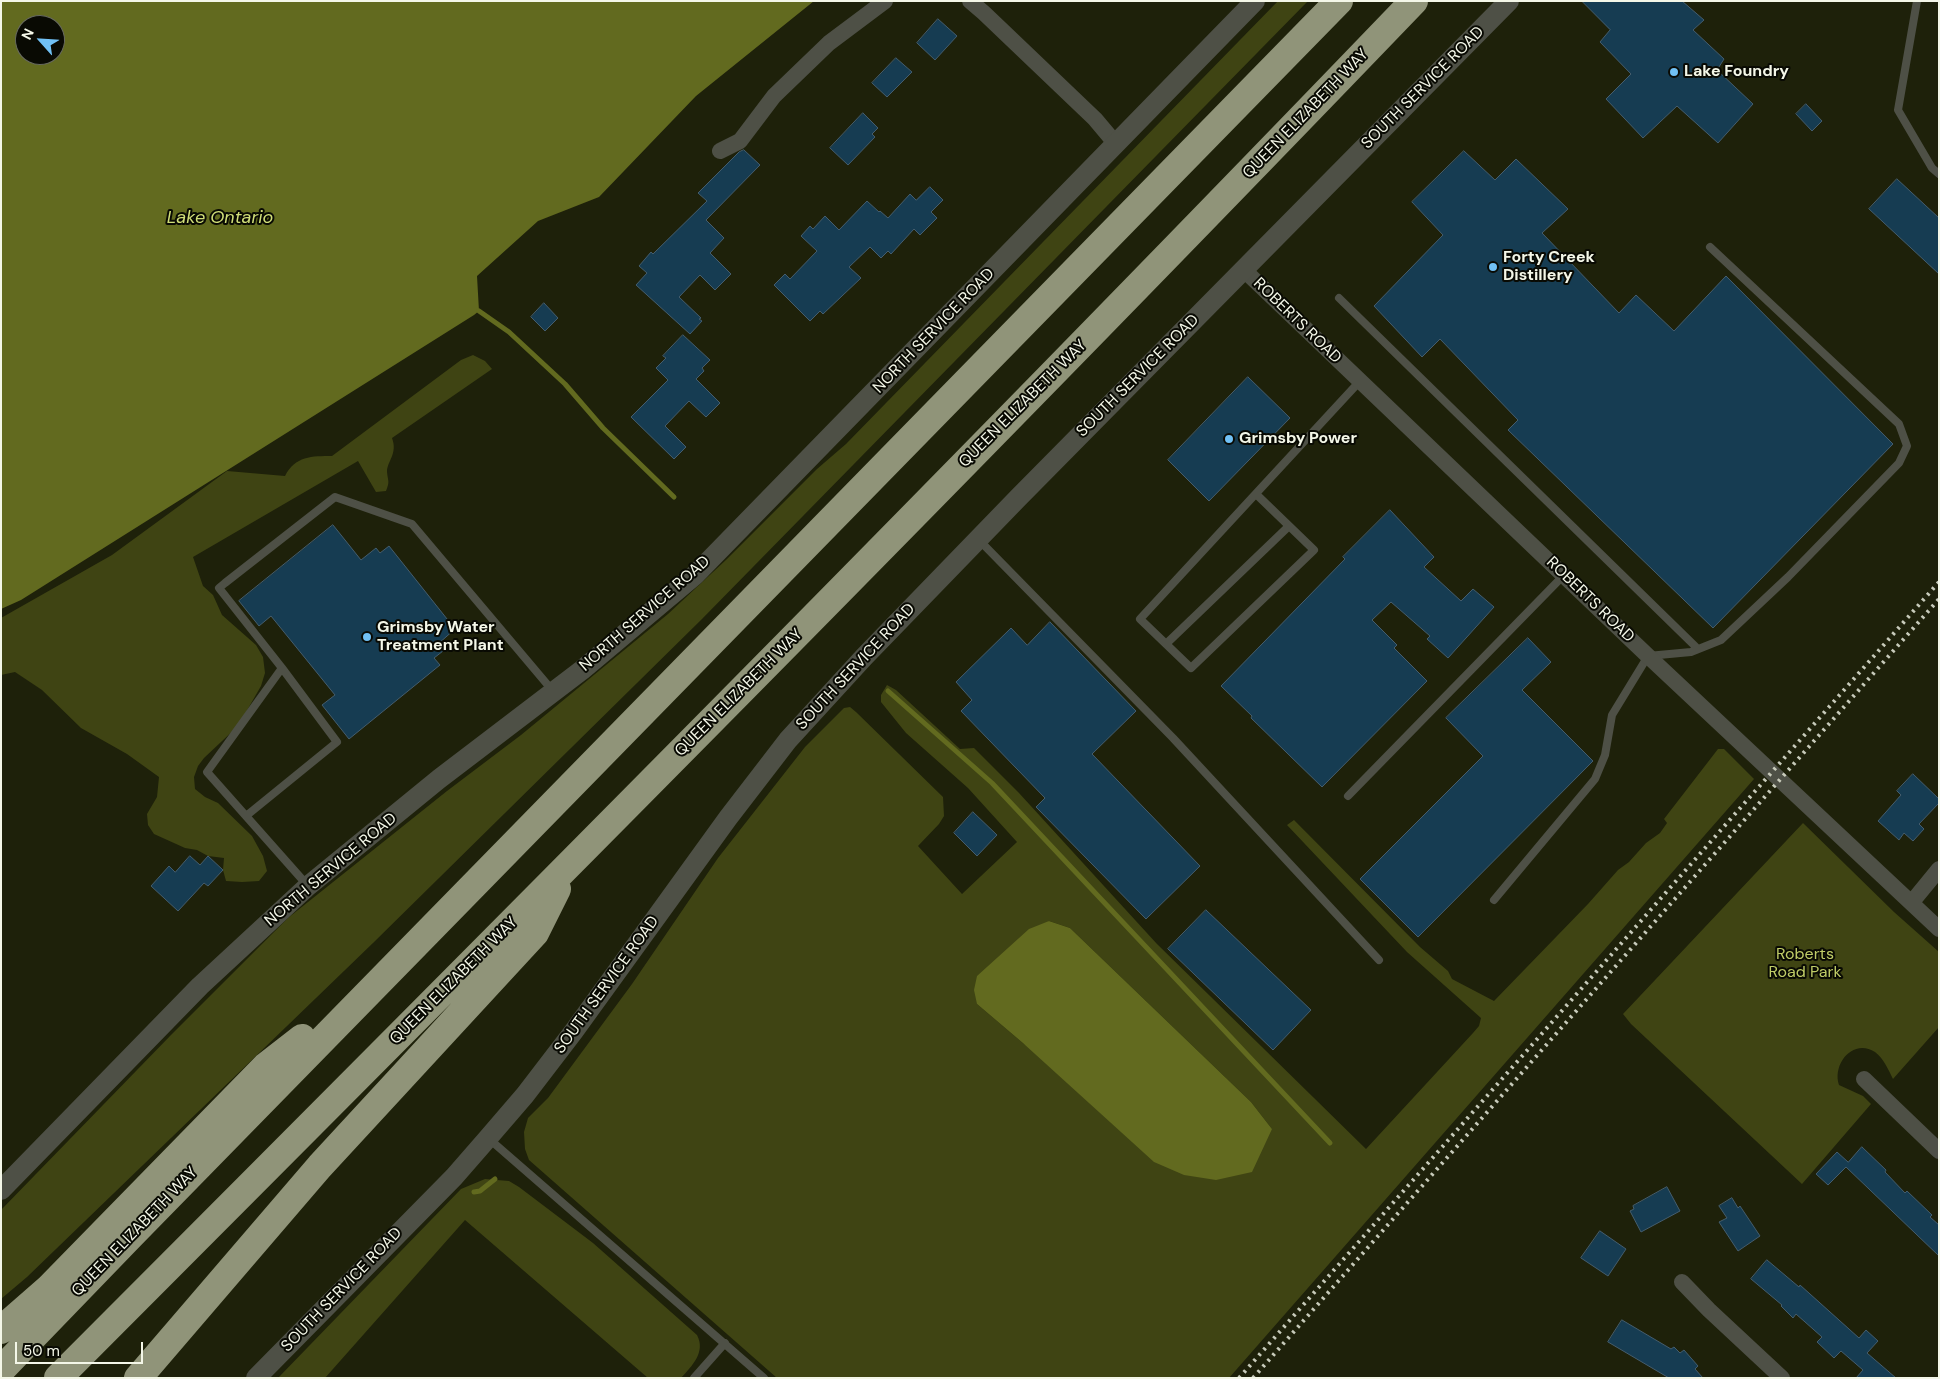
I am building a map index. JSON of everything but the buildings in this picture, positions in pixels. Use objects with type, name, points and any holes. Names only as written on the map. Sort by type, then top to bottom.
[{"type":"highway","name":"QUEEN ELIZABETH WAY","points":[[1,1370],[373,984],[1339,1]]},
{"type":"highway","name":"QUEEN ELIZABETH WAY","points":[[58,1378],[570,865],[1154,271],[1414,1]]},
{"type":"highway","points":[[138,1378],[320,1166],[535,933],[570,865]]},
{"type":"highway","points":[[1,1330],[49,1288],[266,1066],[373,984]]},
{"type":"street","points":[[720,152],[740,141],[774,96],[829,43],[885,1]]},
{"type":"street","points":[[970,1],[1095,119],[1116,144]]},
{"type":"street","name":"NORTH SERVICE ROAD","points":[[1,1190],[200,986],[308,886],[439,779],[554,692],[695,575],[1255,1]]},
{"type":"street","name":"SOUTH SERVICE ROAD","points":[[256,1378],[454,1177],[525,1095],[574,1031],[728,818],[788,740],[864,656],[978,538],[1509,1]]},
{"type":"street","name":"ROBERTS ROAD","points":[[1244,270],[1648,656],[1939,929]]},
{"type":"street","points":[[1912,902],[1939,869]]},
{"type":"street","points":[[1864,1079],[1939,1151]]},
{"type":"street","points":[[1682,1282],[1709,1310],[1782,1378]]},
{"type":"lane","points":[[1917,1],[1898,110],[1932,168],[1939,174]]},
{"type":"lane","points":[[1932,168],[1939,161]]},
{"type":"lane","points":[[1494,900],[1595,779],[1605,755],[1612,715],[1648,656],[1691,652],[1721,640],[1788,578],[1899,463],[1906,446],[1899,424],[1710,247]]},
{"type":"lane","points":[[1339,298],[1698,649]]},
{"type":"lane","points":[[1256,494],[1314,550],[1191,668],[1140,619],[1360,381]]},
{"type":"lane","points":[[246,816],[337,742],[219,588],[334,497],[412,524],[554,692]]},
{"type":"lane","points":[[1166,644],[1289,526]]},
{"type":"lane","points":[[978,538],[1173,738],[1379,960]]},
{"type":"lane","points":[[1348,796],[1564,575]]},
{"type":"lane","points":[[282,668],[207,772],[308,886]]},
{"type":"lane","points":[[488,1138],[764,1378]]},
{"type":"lane","points":[[694,1378],[724,1343]]},
{"type":"green space","points":[[1278,1],[1308,1],[702,619],[373,943],[27,1277],[1,1299],[1,1210],[170,1036],[288,918],[447,791],[521,735],[668,614],[727,559],[817,469],[846,444]]},
{"type":"green space","points":[[473,355],[485,361],[492,369],[392,438],[394,449],[387,468],[388,483],[386,491],[376,492],[358,461],[193,557],[203,586],[213,595],[222,615],[256,645],[263,657],[265,673],[261,686],[238,726],[204,758],[198,766],[194,777],[195,789],[205,797],[218,803],[252,836],[263,856],[267,871],[259,881],[226,881],[223,870],[224,858],[208,856],[197,850],[185,848],[154,834],[148,825],[147,814],[157,797],[159,777],[127,754],[81,728],[42,690],[15,672],[1,675],[1,618],[112,555],[227,471],[285,476],[289,469],[299,461],[311,457],[332,456],[461,360]]},
{"type":"green space","points":[[887,685],[896,690],[960,749],[974,748],[1019,793],[1157,944],[1366,1149],[1473,1033],[1479,1026],[1481,1018],[1407,952],[1287,825],[1294,820],[1420,947],[1448,971],[1452,979],[1494,1001],[1588,904],[1618,870],[1629,862],[1646,843],[1660,833],[1667,823],[1664,819],[1718,749],[1724,749],[1754,779],[1229,1378],[777,1378],[529,1160],[525,1149],[524,1132],[528,1118],[548,1098],[632,984],[718,858],[805,747],[844,708],[850,707],[856,712],[943,797],[944,816],[918,846],[962,894],[1017,842],[968,788],[906,733],[881,702],[881,695]],"holes":[[[1049,921],[1070,928],[1251,1102],[1272,1129],[1024,1044],[977,1004]]]},
{"type":"green space","name":"Roberts Road Park","points":[[1803,823],[1894,912],[1939,952],[1939,1027],[1893,1079],[1883,1061],[1875,1052],[1859,1048],[1846,1055],[1839,1069],[1839,1085],[1863,1096],[1871,1104],[1802,1184],[1631,1024],[1623,1014]]},
{"type":"green space","points":[[485,1179],[509,1181],[519,1187],[593,1243],[697,1335],[700,1347],[699,1353],[693,1364],[681,1378],[648,1378],[465,1220],[325,1378],[278,1378],[461,1189]]},
{"type":"water","name":"Lake Ontario","points":[[1,1],[814,1],[696,96],[599,197],[538,221],[477,276],[479,311],[474,315],[21,600],[1,609]]},
{"type":"water","points":[[1049,921],[1070,928],[1251,1102],[1272,1129],[1252,1172],[1216,1180],[1184,1175],[1154,1162],[977,1004],[974,990],[977,976],[1029,929]]},
{"type":"waterway","points":[[479,311],[509,332],[565,384],[603,428],[674,497]]},
{"type":"waterway","points":[[888,691],[992,783],[1330,1143]]},
{"type":"waterway","points":[[474,1192],[480,1191],[495,1179]]},
{"type":"railway","points":[[1239,1378],[1939,582]]},
{"type":"railway","points":[[1253,1378],[1939,599]]},
{"type":"place","name":"Lake Foundry","points":[[1674,72]]},
{"type":"place","name":"Forty Creek Distillery","points":[[1493,267]]},
{"type":"place","name":"Grimsby Power","points":[[1229,439]]},
{"type":"place","name":"Grimsby Water Treatment Plant","points":[[367,637]]}]
